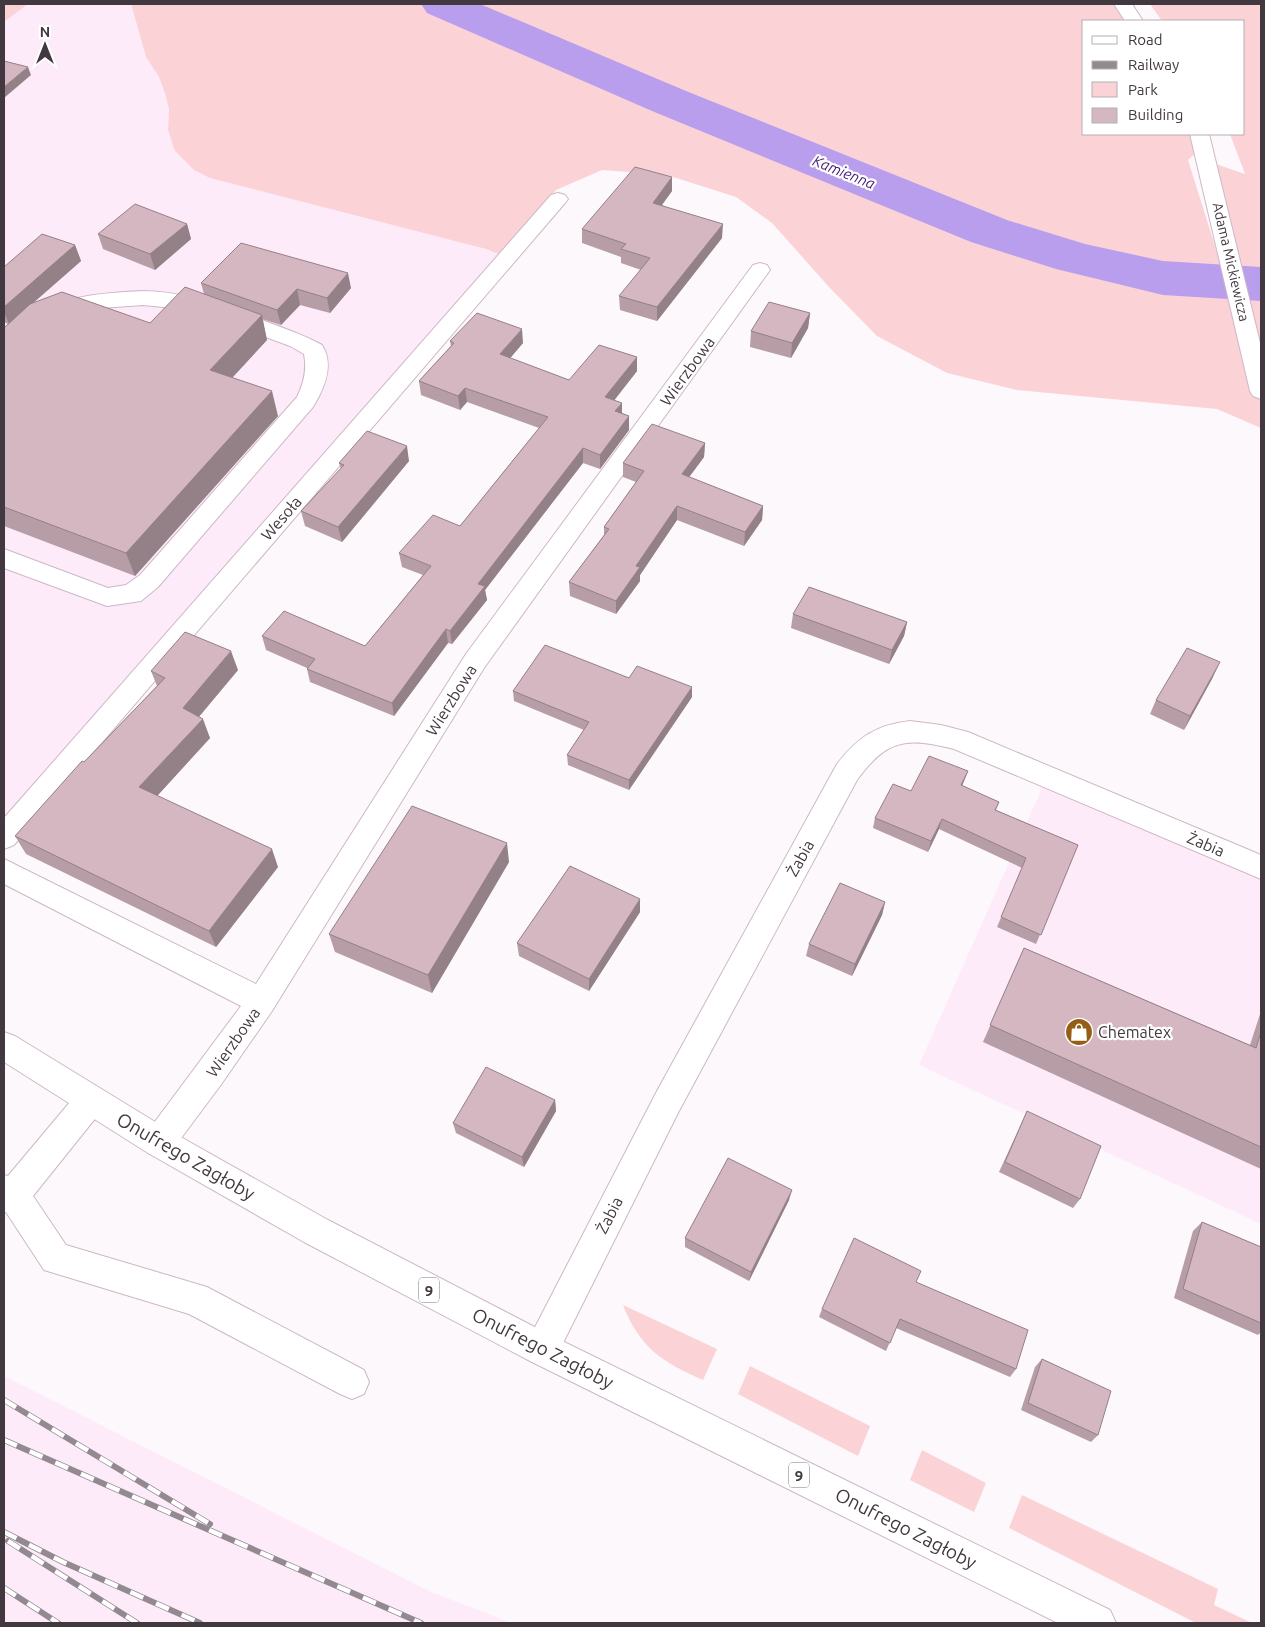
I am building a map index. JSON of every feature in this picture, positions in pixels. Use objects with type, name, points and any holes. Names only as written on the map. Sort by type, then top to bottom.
[{"type":"street","points":[[1123,4],[1133,20]]},
{"type":"street","name":"Adama Mickiewicza","points":[[1199,135],[1211,177],[1261,391]]},
{"type":"street","name":"Wesoła","points":[[4,836],[558,199]]},
{"type":"street","name":"Wierzbowa","points":[[159,1142],[210,1076],[261,1002],[475,661],[760,270]]},
{"type":"street","points":[[4,346],[30,323],[46,314],[70,307],[122,299],[162,299],[199,304],[299,340],[314,350],[318,363],[313,389],[305,402],[149,581],[132,594],[107,598],[4,558]]},
{"type":"street","name":"Żabia","points":[[542,1349],[668,1101],[847,772],[856,758],[866,748],[886,736],[911,731],[927,732],[959,740],[1261,867]]},
{"type":"street","points":[[4,871],[261,1002]]},
{"type":"street","name":"Onufrego Zagłoby","points":[[4,1046],[159,1142],[316,1231],[542,1349],[1097,1623]]},
{"type":"street","points":[[91,1100],[7,1194],[56,1258],[195,1299],[352,1382]]},
{"type":"shaded area","points":[[28,4],[131,4],[146,57],[159,77],[169,109],[168,130],[508,258],[4,837],[4,22]]},
{"type":"shaded area","points":[[1047,777],[1261,867],[1261,1224],[919,1065]]},
{"type":"shaded area","points":[[4,1376],[429,1591],[511,1623],[4,1623]]},
{"type":"green space","points":[[4,4],[28,4],[4,22]]},
{"type":"green space","points":[[131,4],[1123,4],[1133,20],[1082,20],[1082,135],[1199,135],[1203,146],[1188,160],[1260,389],[1207,161],[1245,174],[1230,135],[1245,135],[1245,20],[1161,20],[1150,4],[1261,4],[1261,428],[1217,409],[1017,390],[947,373],[877,336],[829,287],[772,223],[736,197],[667,175],[602,170],[556,190],[508,258],[486,249],[210,178],[194,170],[175,151],[168,130],[169,109],[165,94],[159,77],[146,57]]},
{"type":"green space","points":[[623,1305],[717,1349],[703,1380],[676,1367],[654,1352],[645,1343],[629,1320]]},
{"type":"green space","points":[[750,1366],[870,1426],[858,1456],[738,1394]]},
{"type":"green space","points":[[922,1450],[986,1483],[974,1512],[910,1480]]},
{"type":"green space","points":[[1022,1495],[1218,1589],[1214,1605],[1252,1623],[1196,1623],[1009,1528]]},
{"type":"building","points":[[4,61],[28,67],[4,87]]},
{"type":"building","points":[[635,167],[672,177],[653,203],[723,224],[657,307],[619,296],[650,258],[621,249],[626,244],[582,229]]},
{"type":"building","points":[[135,204],[187,224],[150,254],[98,234]]},
{"type":"building","points":[[42,234],[75,245],[4,307],[4,267]]},
{"type":"building","points":[[241,243],[348,273],[327,298],[297,289],[277,310],[201,283]]},
{"type":"building","points":[[185,287],[262,315],[210,370],[272,391],[126,553],[4,507],[4,328],[30,304],[62,292],[150,323]]},
{"type":"building","points":[[769,302],[810,313],[792,343],[751,331]]},
{"type":"building","points":[[477,313],[522,329],[500,354],[569,380],[599,345],[637,357],[605,397],[622,403],[615,411],[629,416],[600,455],[583,448],[478,584],[485,586],[450,631],[446,629],[392,703],[307,669],[315,659],[262,636],[284,611],[365,646],[431,566],[399,553],[433,515],[460,526],[548,417],[465,388],[458,396],[419,381],[454,343],[450,341]]},
{"type":"building","points":[[652,424],[705,443],[682,474],[763,506],[745,532],[677,506],[636,566],[640,567],[616,601],[569,582],[609,529],[604,527],[644,471],[623,463]]},
{"type":"building","points":[[367,431],[407,446],[338,527],[301,511],[344,465],[339,463]]},
{"type":"building","points":[[809,587],[907,622],[892,650],[793,614]]},
{"type":"building","points":[[185,632],[231,651],[183,708],[203,719],[139,787],[272,849],[209,931],[15,836],[82,761],[84,762],[165,678],[151,671]]},
{"type":"building","points":[[545,645],[629,678],[637,666],[692,687],[629,780],[567,755],[589,722],[513,691]]},
{"type":"building","points":[[1187,648],[1220,662],[1190,716],[1156,700]]},
{"type":"building","points":[[929,756],[968,771],[961,785],[999,802],[995,810],[1078,845],[1041,935],[1001,917],[1026,858],[942,819],[931,841],[875,818],[893,784],[911,791]]},
{"type":"building","points":[[412,806],[507,843],[428,975],[329,934]]},
{"type":"building","points":[[570,866],[640,899],[589,979],[517,943]]},
{"type":"building","points":[[840,883],[885,902],[855,964],[809,944]]},
{"type":"building","points":[[1024,948],[1256,1048],[1261,1032],[1261,1147],[990,1025]]},
{"type":"building","points":[[486,1067],[555,1100],[522,1157],[453,1123]]},
{"type":"building","points":[[1027,1111],[1101,1146],[1080,1199],[1005,1162]]},
{"type":"building","points":[[728,1158],[792,1190],[751,1272],[685,1238]]},
{"type":"building","points":[[1202,1222],[1261,1247],[1261,1323],[1183,1289]]},
{"type":"building","points":[[854,1238],[921,1271],[916,1282],[1028,1330],[1016,1369],[900,1319],[890,1343],[822,1309]]},
{"type":"building","points":[[1042,1359],[1111,1391],[1098,1435],[1028,1403]]},
{"type":"waterway","name":"Kamienna","points":[[443,4],[669,101],[989,231],[1074,258],[1163,278],[1261,284]]},
{"type":"railway","points":[[4,1400],[210,1524]]},
{"type":"railway","points":[[4,1440],[421,1623]]},
{"type":"railway","points":[[4,1532],[63,1562],[200,1623]]},
{"type":"railway","points":[[8,1541],[137,1623]]},
{"type":"railway","points":[[4,1588],[58,1623]]},
{"type":"place","name":"Chematex","points":[[1079,1032]]}]
